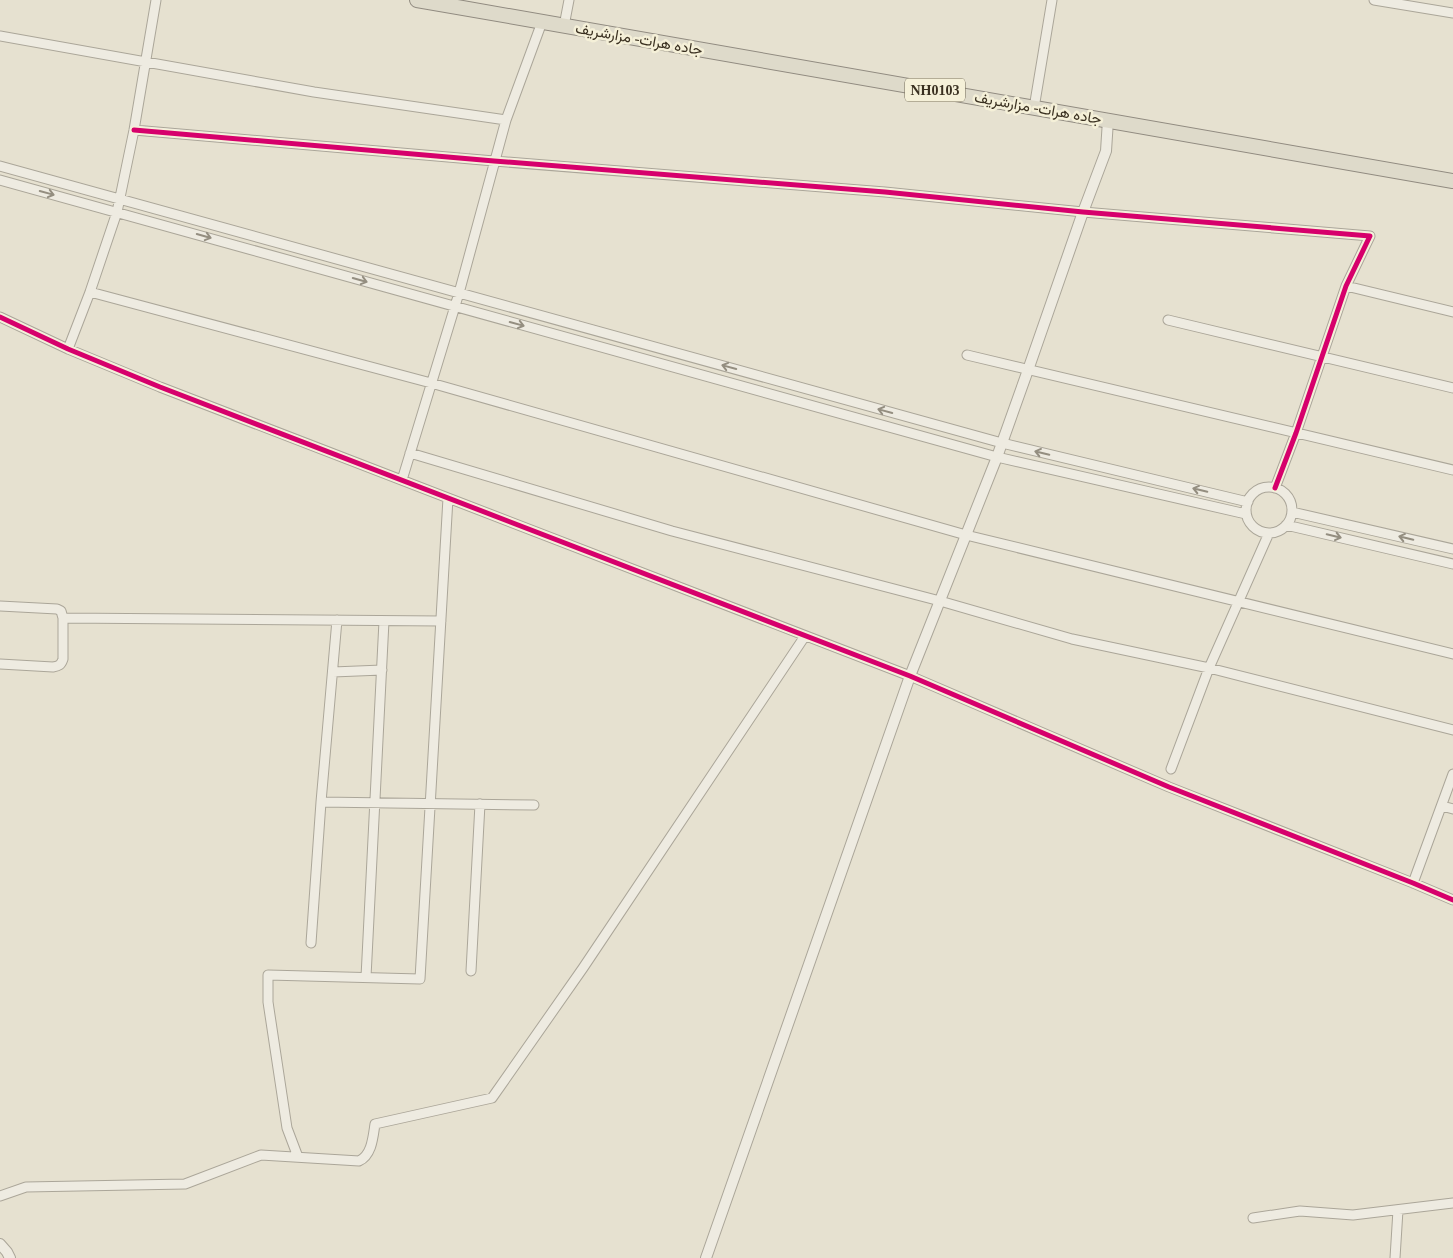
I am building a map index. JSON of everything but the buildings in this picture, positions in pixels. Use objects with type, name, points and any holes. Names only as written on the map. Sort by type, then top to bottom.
[{"type":"highway","name":"جاده هرات- مزارشریف","points":[[417,0],[1453,181]]},
{"type":"street","points":[[68,349],[90,292],[117,212],[134,130],[156,0]]},
{"type":"street","points":[[564,26],[569,0]]},
{"type":"street","points":[[1034,108],[1052,0]]},
{"type":"street","points":[[1374,0],[1453,13]]},
{"type":"street","points":[[402,480],[454,307],[506,120],[542,22]]},
{"type":"street","points":[[0,36],[314,92],[506,120]]},
{"type":"street","points":[[706,1258],[910,676],[997,457],[1106,151],[1108,120]]},
{"type":"street","points":[[134,130],[885,192],[1083,212],[1370,236],[1346,286],[1296,433],[1275,488]]},
{"type":"street","points":[[0,166],[1002,443],[1248,502]]},
{"type":"street","points":[[0,180],[997,457],[1246,514]]},
{"type":"street","points":[[1346,286],[1453,312]]},
{"type":"street","points":[[90,292],[431,383],[966,535],[1453,654]]},
{"type":"street","points":[[0,316],[68,349],[160,387],[910,676],[1170,787],[1453,900]]},
{"type":"street","points":[[1168,320],[1453,388]]},
{"type":"street","points":[[968,355],[1453,470]]},
{"type":"street","points":[[410,453],[672,531],[940,601],[1072,639],[1209,668],[1453,730]]},
{"type":"street","points":[[1267,487],[1275,488],[1281,491],[1289,500],[1292,512],[1286,524],[1276,532],[1263,532],[1252,525],[1246,514],[1248,502],[1252,494],[1259,490],[1267,487]]},
{"type":"street","points":[[298,1157],[287,1128],[268,1002],[268,975],[420,979],[448,498]]},
{"type":"street","points":[[1292,512],[1453,549]]},
{"type":"street","points":[[1286,524],[1453,564]]},
{"type":"street","points":[[1171,769],[1209,668],[1269,532]]},
{"type":"street","points":[[0,606],[56,609],[62,614],[63,618],[62,664],[58,666],[0,664]]},
{"type":"street","points":[[63,618],[441,621]]},
{"type":"street","points":[[311,943],[337,620]]},
{"type":"street","points":[[366,978],[384,621]]},
{"type":"street","points":[[0,1196],[26,1187],[186,1184],[261,1155],[360,1161],[364,1159],[370,1147],[376,1124],[492,1098],[583,968],[805,636]]},
{"type":"street","points":[[333,672],[382,670]]},
{"type":"street","points":[[1414,883],[1453,774]]},
{"type":"street","points":[[321,802],[534,805]]},
{"type":"street","points":[[471,971],[480,804]]},
{"type":"street","points":[[1442,806],[1453,809]]},
{"type":"street","points":[[1253,1218],[1300,1211],[1353,1215],[1453,1203]]},
{"type":"street","points":[[1395,1258],[1398,1210]]},
{"type":"street","points":[[0,1244],[10,1258]]},
{"type":"cycle path","points":[[134,130],[885,192],[1083,212],[1370,236],[1346,286],[1296,433],[1275,488]]},
{"type":"cycle path","points":[[0,317],[68,349],[160,387],[910,676],[1169,787],[1453,900]]}]
